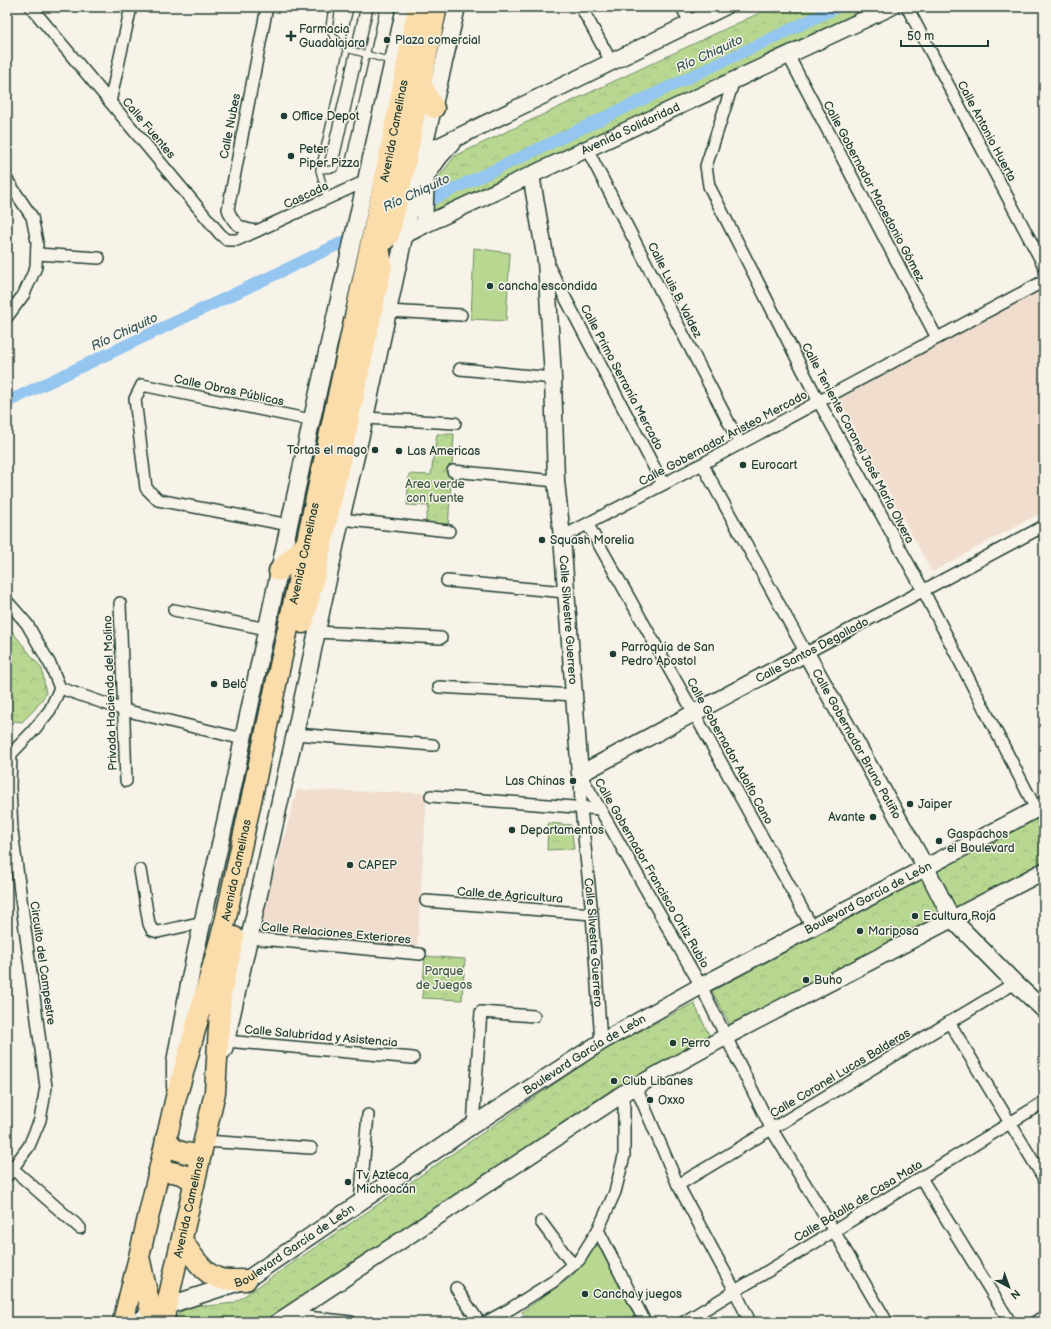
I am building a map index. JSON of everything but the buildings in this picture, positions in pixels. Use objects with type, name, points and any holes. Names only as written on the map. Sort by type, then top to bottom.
[{"type":"highway","name":"Avenida Camelinas","points":[[401,173],[418,7]]},
{"type":"highway","name":"Avenida Camelinas","points":[[123,1322],[176,1097],[225,922],[382,265],[437,7]]},
{"type":"highway","points":[[421,84],[434,108]]},
{"type":"highway","points":[[279,571],[313,550],[337,540]]},
{"type":"highway","name":"Avenida Camelinas","points":[[155,1316],[182,1240],[215,1092],[221,995],[305,615],[313,550]]},
{"type":"highway","points":[[166,1138],[174,1149],[188,1153],[198,1155],[202,1147]]},
{"type":"highway","points":[[158,1173],[173,1172],[186,1177],[193,1182],[194,1185]]},
{"type":"highway","points":[[182,1240],[200,1265],[209,1273],[219,1278],[246,1280]]},
{"type":"highway","points":[[139,1257],[155,1316]]},
{"type":"street","name":"Calle Fuentes","points":[[31,7],[220,234],[227,240],[236,240],[258,231]]},
{"type":"street","points":[[110,102],[132,7]]},
{"type":"street","name":"Calle Nubes","points":[[258,231],[245,229],[235,224],[228,209],[267,7]]},
{"type":"street","name":"Avenida Camelinas","points":[[401,173],[393,61],[405,7]]},
{"type":"street","name":"Avenida Camelinas","points":[[176,1097],[175,1062],[191,972],[233,787],[311,420],[361,200],[401,173],[434,108],[457,7]]},
{"type":"street","points":[[581,7],[612,62]]},
{"type":"street","points":[[682,7],[690,23]]},
{"type":"street","points":[[401,173],[458,137],[724,7]]},
{"type":"street","name":"Avenida Solidaridad","points":[[387,238],[424,224],[892,7]]},
{"type":"street","name":"Calle Antonio Huerta","points":[[907,7],[1044,266]]},
{"type":"street","name":"Calle Gobernador Macedonio Gómez","points":[[788,55],[937,338]]},
{"type":"street","name":"Calle Teniente Coronel José María Olvera","points":[[734,80],[706,166],[709,186],[819,402],[923,590],[1040,807]]},
{"type":"street","points":[[401,173],[440,156],[458,137]]},
{"type":"street","name":"Calle Luis B. Valdez","points":[[587,149],[740,444]]},
{"type":"street","points":[[401,173],[424,224]]},
{"type":"street","name":"Cascada","points":[[258,231],[327,199],[401,173]]},
{"type":"street","name":"Calle Silvestre Guerrero","points":[[531,175],[546,261],[553,378],[556,481],[562,538],[580,774],[581,808],[592,914],[601,1042]]},
{"type":"street","points":[[7,180],[32,217],[37,242],[36,267],[24,294],[7,317]]},
{"type":"street","name":"Avenida Camelinas","points":[[215,1092],[295,734],[341,519],[365,418],[387,311],[387,238]]},
{"type":"street","points":[[37,254],[99,258]]},
{"type":"street","name":"Calle Primo Serranía Mercado","points":[[546,261],[663,484]]},
{"type":"street","name":"Calle Gobernador Aristeo Mercado","points":[[562,538],[1044,281]]},
{"type":"street","points":[[387,311],[461,315]]},
{"type":"street","points":[[460,369],[553,378]]},
{"type":"street","name":"Calle Obras Públicas","points":[[289,525],[158,500],[146,488],[135,399],[142,385],[311,420]]},
{"type":"street","points":[[365,418],[456,423]]},
{"type":"street","name":"Calle Gobernador Bruno Patiño","points":[[702,464],[926,868],[952,919],[1015,983],[1042,1004]]},
{"type":"street","points":[[453,471],[556,481]]},
{"type":"street","points":[[341,519],[449,531]]},
{"type":"street","name":"Calle Gobernador Adolfo Cano","points":[[588,525],[812,927]]},
{"type":"street","name":"Calle Santos Degollado","points":[[580,774],[923,590],[1042,530]]},
{"type":"street","points":[[447,581],[566,592]]},
{"type":"street","points":[[7,601],[27,624],[51,666],[60,688],[124,710],[243,739]]},
{"type":"street","name":"Privada Hacienda del Molino","points":[[120,603],[126,781]]},
{"type":"street","points":[[174,610],[267,629]]},
{"type":"street","points":[[316,632],[441,638]]},
{"type":"street","points":[[439,687],[574,695]]},
{"type":"street","name":"Circuito del Campestre","points":[[60,688],[50,710],[33,731],[9,754],[12,831],[46,1087],[40,1120],[30,1146],[10,1172],[80,1228]]},
{"type":"street","points":[[295,734],[433,745]]},
{"type":"street","name":"Calle Gobernador Francisco Ortiz Rubio","points":[[580,774],[701,986],[727,1036],[772,1130],[887,1322]]},
{"type":"street","points":[[431,796],[600,809]]},
{"type":"street","name":"Boulevard García de León","points":[[155,1316],[246,1280],[473,1125],[601,1042],[701,986],[1040,807]]},
{"type":"street","points":[[140,870],[149,924],[152,930],[158,932],[203,922]]},
{"type":"street","points":[[284,1318],[630,1090],[727,1036],[1044,871]]},
{"type":"street","name":"Calle de Agricultura","points":[[426,901],[592,914]]},
{"type":"street","name":"Calle Relaciones Exteriores","points":[[250,938],[420,954]]},
{"type":"street","name":"Calle Coronel Lucas Balderas","points":[[678,1185],[1015,983]]},
{"type":"street","points":[[473,1125],[481,1012],[534,1016]]},
{"type":"street","points":[[949,1022],[1044,1179]]},
{"type":"street","name":"Calle Salubridad y Asistencia","points":[[226,1041],[413,1058]]},
{"type":"street","points":[[630,1090],[750,1322]]},
{"type":"street","points":[[486,1322],[510,1309],[554,1281],[579,1260],[598,1230],[615,1192],[624,1156],[630,1090]]},
{"type":"street","name":"Calle Batalla de Casa Mata","points":[[684,1322],[834,1232],[1044,1102]]},
{"type":"street","points":[[360,1202],[368,1115]]},
{"type":"street","points":[[202,1147],[311,1148]]},
{"type":"street","points":[[921,1178],[1010,1322]]},
{"type":"street","points":[[541,1222],[573,1265]]},
{"type":"street","points":[[598,1230],[644,1322]]},
{"type":"street","points":[[456,1288],[479,1322]]},
{"type":"street","points":[[1035,1322],[1044,1316]]},
{"type":"street","points":[[284,1318],[351,1322]]},
{"type":"lane","points":[[332,7],[329,28],[332,35],[347,49],[393,61]]},
{"type":"lane","points":[[327,199],[319,170],[357,7]]},
{"type":"lane","points":[[319,170],[334,169],[343,158],[377,7]]},
{"type":"shaded area","points":[[1044,287],[1044,511],[932,572],[839,399]]},
{"type":"shaded area","name":"CAPEP","points":[[297,790],[427,793],[417,951],[257,937]]},
{"type":"green space","points":[[772,7],[896,7],[430,224],[435,182],[455,156]]},
{"type":"green space","name":"cancha escondida","points":[[474,248],[510,253],[506,321],[471,319]]},
{"type":"green space","name":"Area verde con fuente","points":[[437,434],[454,434],[448,529],[424,527],[429,506],[407,505],[409,474],[431,475]]},
{"type":"green space","points":[[7,625],[42,669],[46,694],[34,710],[22,722],[7,720]]},
{"type":"green space","points":[[1044,815],[1044,864],[732,1029],[712,991]]},
{"type":"green space","points":[[548,823],[571,825],[574,849],[547,850]]},
{"type":"green space","name":"Parque de Juegos","points":[[425,956],[465,959],[462,1000],[422,998]]},
{"type":"green space","points":[[694,1003],[710,1037],[610,1091],[267,1322],[173,1322],[180,1312],[193,1306],[234,1303],[604,1050]]},
{"type":"green space","name":"Cancha y juegos","points":[[598,1244],[638,1322],[531,1322],[522,1312],[572,1276]]},
{"type":"waterway","name":"Río Chiquito","points":[[418,206],[838,7]]},
{"type":"waterway","name":"Río Chiquito","points":[[7,402],[358,235]]},
{"type":"place","name":"Farmacia Guadalajara","points":[[291,36]]},
{"type":"place","name":"Plaza comercial","points":[[387,40]]},
{"type":"place","name":"Office Depot","points":[[284,116]]},
{"type":"place","name":"Peter Piper Pizza","points":[[291,156]]},
{"type":"place","name":"cancha escondida","points":[[490,286]]},
{"type":"place","name":"Tortas el mago","points":[[375,450]]},
{"type":"place","name":"Las Americas","points":[[399,451]]},
{"type":"place","name":"Eurocart","points":[[743,465]]},
{"type":"place","name":"Squash Morelia","points":[[542,540]]},
{"type":"place","name":"Parroquia de San Pedro Apostol","points":[[613,654]]},
{"type":"place","name":"Beló","points":[[214,684]]},
{"type":"place","name":"Las Chinas","points":[[573,781]]},
{"type":"place","name":"Jaiper","points":[[910,804]]},
{"type":"place","name":"Avante","points":[[873,817]]},
{"type":"place","name":"Departamentos","points":[[512,830]]},
{"type":"place","name":"Gaspachos el Boulevard","points":[[939,841]]},
{"type":"place","name":"CAPEP","points":[[350,865]]},
{"type":"place","name":"Ecultura Roja","points":[[915,916]]},
{"type":"place","name":"Mariposa","points":[[860,931]]},
{"type":"place","name":"Buho","points":[[806,980]]},
{"type":"place","name":"Perro","points":[[673,1043]]},
{"type":"place","name":"Club Libanes","points":[[614,1081]]},
{"type":"place","name":"Oxxo","points":[[650,1100]]},
{"type":"place","name":"Tv Azteca Michoacán","points":[[348,1182]]},
{"type":"place","name":"Cancha y juegos","points":[[585,1294]]}]
